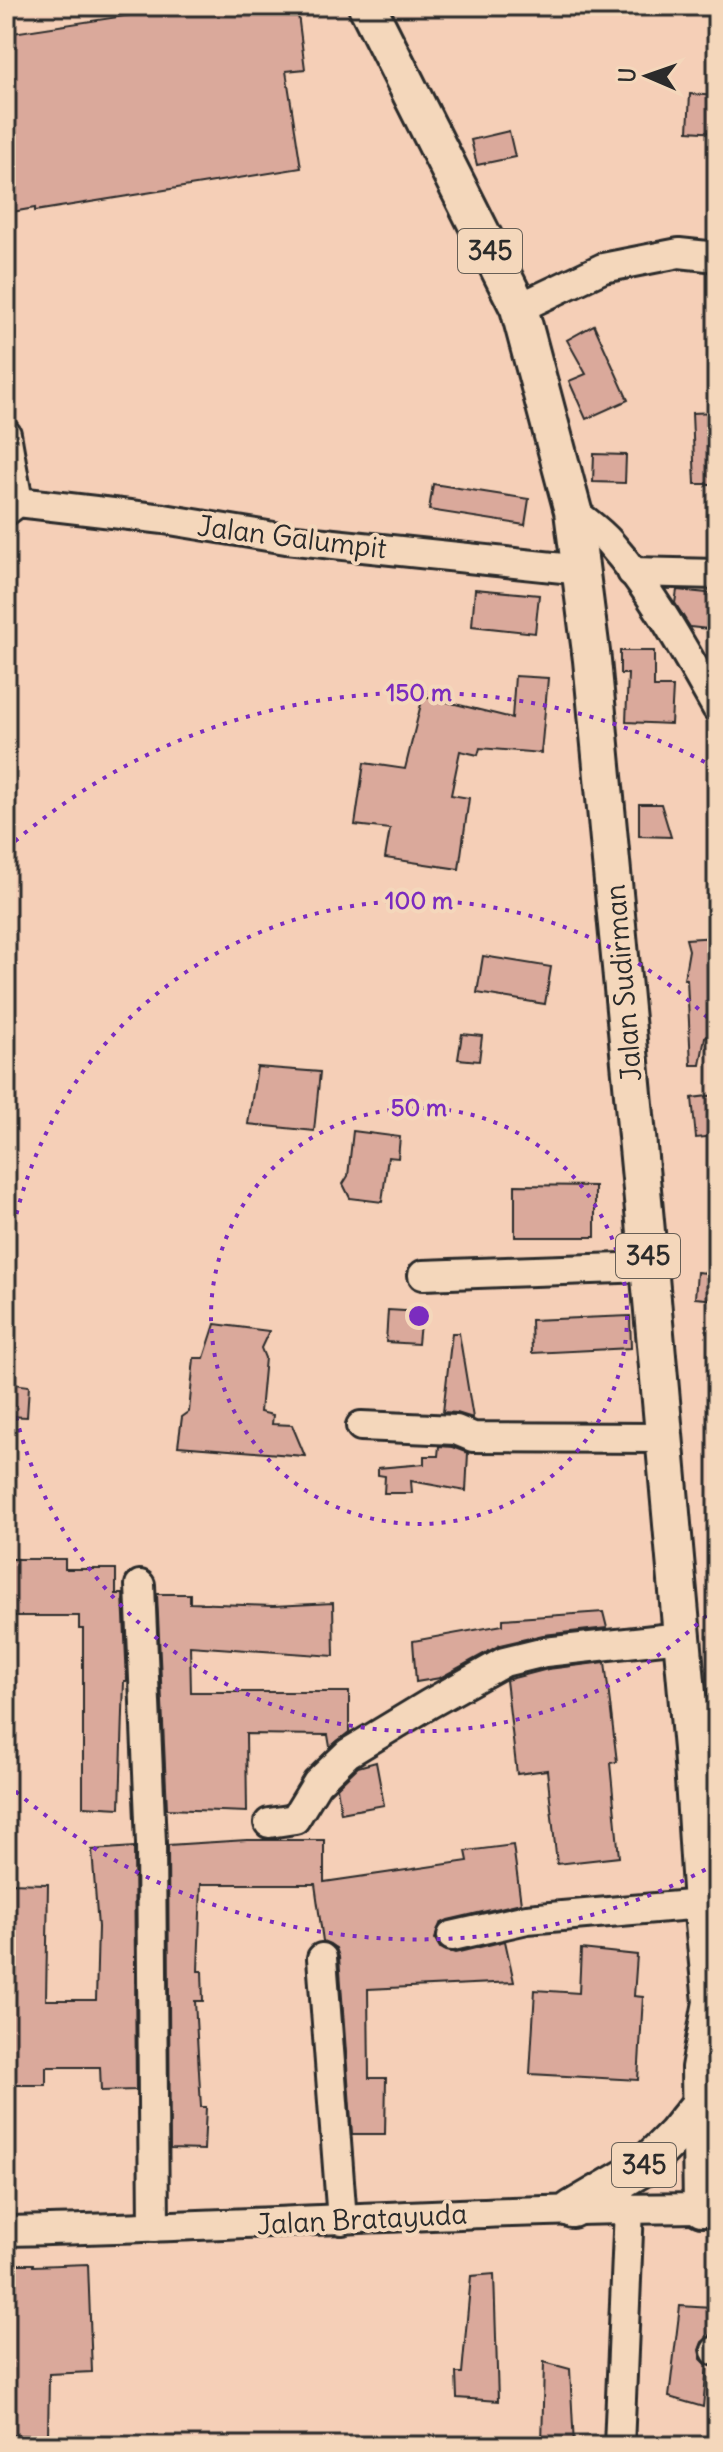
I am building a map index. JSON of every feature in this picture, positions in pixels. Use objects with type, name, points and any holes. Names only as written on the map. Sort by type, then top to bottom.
[{"type":"main road","name":"Jalan Sudirman","points":[[367,6],[519,308],[573,511],[582,570],[649,1267],[692,1749],[702,1904],[714,2005]]},
{"type":"main road","name":"345","points":[[710,2208],[700,2068],[714,2005]]},
{"type":"main road","name":"345","points":[[572,2209],[642,2168],[701,2103]]},
{"type":"street","points":[[519,308],[603,268],[679,253],[717,257]]},
{"type":"street","points":[[6,434],[12,507]]},
{"type":"street","name":"Jalan Galumpit","points":[[12,507],[164,519],[286,539],[582,570]]},
{"type":"street","points":[[573,511],[609,541],[632,572],[665,619],[717,708]]},
{"type":"street","points":[[632,572],[717,574]]},
{"type":"street","points":[[423,1275],[649,1267]]},
{"type":"street","points":[[361,1426],[456,1430],[473,1437],[664,1438]]},
{"type":"street","points":[[140,1585],[151,1843],[154,2227]]},
{"type":"street","points":[[269,1823],[295,1819],[317,1783],[348,1753],[504,1662],[545,1652],[681,1637]]},
{"type":"street","points":[[452,1936],[527,1919],[702,1904]]},
{"type":"street","points":[[322,1958],[342,2220]]},
{"type":"street","points":[[619,2446],[629,2208]]},
{"type":"street","name":"Jalan Bratayuda","points":[[6,2231],[572,2209],[710,2208]]},
{"type":"building","points":[[129,6],[297,6],[305,69],[286,71],[301,168],[6,213],[6,34],[131,15]]},
{"type":"building","points":[[690,94],[717,96],[717,133],[688,131]]},
{"type":"building","points":[[509,131],[515,157],[477,165],[471,140]]},
{"type":"building","points":[[594,325],[628,400],[586,419],[569,381],[586,374],[567,340]]},
{"type":"building","points":[[717,412],[717,484],[695,484],[692,413]]},
{"type":"building","points":[[594,454],[626,455],[625,483],[593,482]]},
{"type":"building","points":[[433,484],[529,499],[525,525],[429,510]]},
{"type":"building","points":[[475,589],[539,595],[535,633],[472,626]]},
{"type":"building","points":[[677,590],[717,594],[717,630],[690,627],[675,603]]},
{"type":"building","points":[[620,651],[654,651],[654,687],[673,687],[671,724],[626,722],[628,674],[620,674]]},
{"type":"building","points":[[515,676],[548,678],[541,753],[480,748],[478,755],[460,751],[451,795],[469,798],[459,869],[385,858],[390,829],[355,825],[364,763],[405,769],[423,696],[512,718]]},
{"type":"building","points":[[639,804],[661,804],[671,837],[639,836]]},
{"type":"building","points":[[717,937],[717,975],[712,1002],[717,1002],[717,1036],[705,1037],[700,1065],[691,1065],[687,979],[684,979],[689,950],[686,939]]},
{"type":"building","points":[[483,956],[551,967],[545,1004],[477,993]]},
{"type":"building","points":[[462,1034],[482,1036],[479,1061],[458,1059]]},
{"type":"building","points":[[257,1067],[320,1072],[314,1131],[248,1124]]},
{"type":"building","points":[[717,1095],[717,1136],[696,1138],[692,1098]]},
{"type":"building","points":[[353,1131],[400,1137],[398,1158],[388,1157],[382,1202],[350,1198],[343,1184],[348,1176]]},
{"type":"building","points":[[515,1185],[595,1186],[595,1237],[515,1237]]},
{"type":"building","points":[[697,1272],[717,1274],[717,1300],[695,1298]]},
{"type":"building","points":[[388,1310],[421,1312],[418,1344],[386,1342]]},
{"type":"building","points":[[630,1316],[631,1348],[532,1353],[531,1320]]},
{"type":"building","points":[[215,1324],[269,1331],[261,1348],[265,1358],[260,1412],[273,1415],[272,1424],[292,1425],[305,1456],[178,1446],[182,1417],[189,1412],[194,1358],[204,1358]]},
{"type":"building","points":[[452,1333],[459,1333],[473,1418],[443,1412]]},
{"type":"building","points":[[6,1383],[29,1386],[27,1417],[6,1416]]},
{"type":"building","points":[[439,1446],[468,1453],[466,1491],[411,1481],[412,1493],[384,1493],[385,1476],[378,1475],[378,1468],[424,1464],[424,1456],[438,1456]]},
{"type":"building","points":[[6,1559],[65,1559],[65,1569],[116,1569],[116,1594],[123,1594],[127,1681],[124,1681],[120,1808],[83,1806],[83,1629],[79,1629],[79,1616],[6,1616]]},
{"type":"building","points":[[157,1594],[190,1594],[190,1603],[273,1606],[333,1603],[334,1656],[190,1646],[191,1692],[349,1692],[349,1732],[330,1747],[328,1735],[246,1734],[247,1812],[167,1809]]},
{"type":"building","points":[[603,1612],[607,1628],[543,1635],[500,1645],[440,1678],[416,1682],[413,1641],[503,1625],[503,1619]]},
{"type":"building","points":[[605,1662],[617,1762],[610,1763],[619,1857],[557,1864],[547,1770],[517,1774],[506,1680],[548,1669]]},
{"type":"building","points":[[376,1762],[384,1805],[341,1813],[337,1787],[358,1767]]},
{"type":"building","points":[[247,1840],[324,1840],[324,1882],[468,1861],[466,1851],[513,1845],[521,1903],[448,1920],[440,1924],[435,1939],[440,1948],[455,1953],[505,1941],[514,1982],[368,1989],[369,2078],[386,2078],[385,2134],[352,2134],[339,1957],[336,1948],[323,1941],[315,1884],[201,1884],[198,1971],[202,1971],[203,2001],[195,2001],[201,2107],[206,2107],[204,2150],[170,2149],[168,1845]]},
{"type":"building","points":[[134,1847],[136,2090],[101,2091],[100,2067],[46,2067],[46,2085],[6,2085],[6,1883],[48,1884],[46,2000],[96,2000],[98,1927],[92,1850]]},
{"type":"building","points":[[581,1949],[637,1955],[634,1996],[643,1997],[638,2080],[530,2074],[535,1990],[579,1993]]},
{"type":"building","points":[[6,2264],[88,2264],[92,2372],[49,2374],[48,2436],[11,2435],[12,2363],[6,2363]]},
{"type":"building","points":[[494,2274],[498,2401],[457,2398],[456,2373],[462,2373],[471,2276]]},
{"type":"building","points":[[680,2306],[712,2308],[710,2336],[702,2342],[699,2350],[701,2359],[707,2365],[703,2407],[669,2397]]},
{"type":"building","points":[[544,2362],[570,2369],[574,2446],[542,2446]]}]
